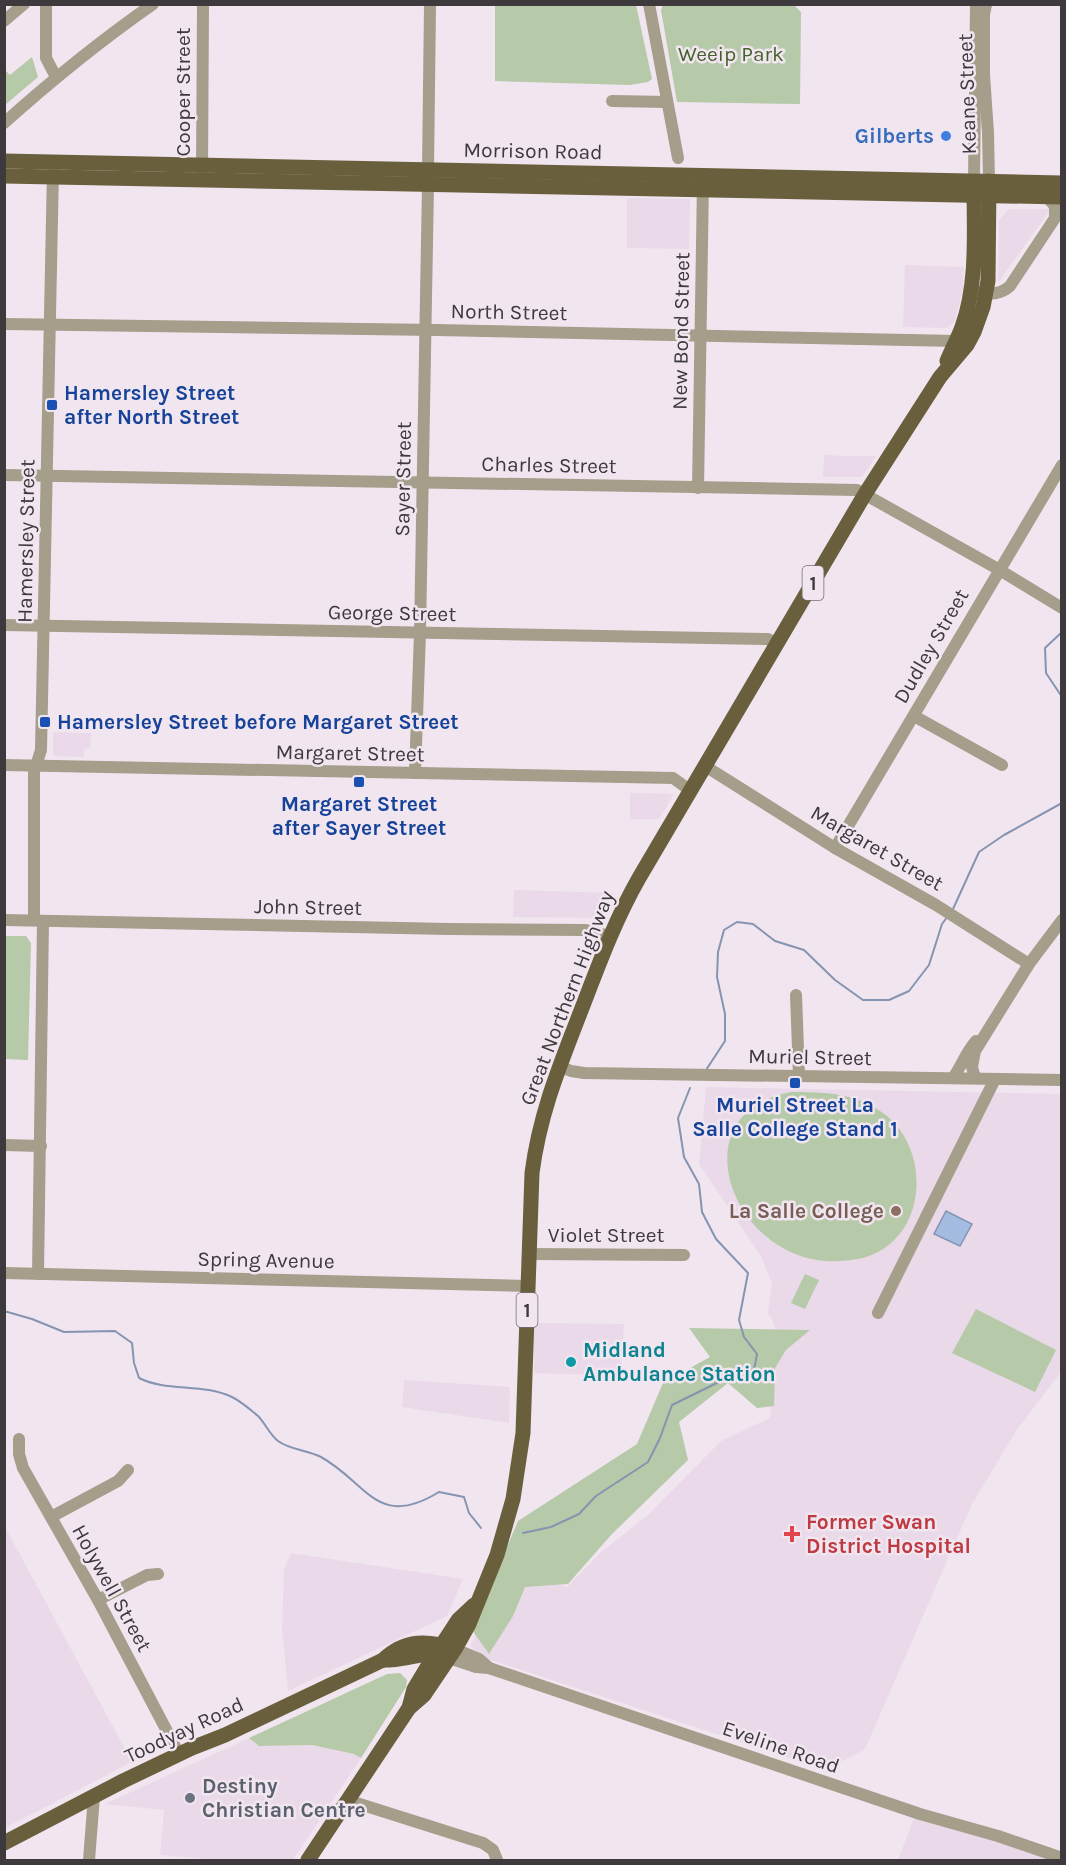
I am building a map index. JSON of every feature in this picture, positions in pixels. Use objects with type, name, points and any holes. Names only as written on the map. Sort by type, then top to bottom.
[{"type":"main road","name":"Morrison Road","points":[[4,161],[53,169],[428,178],[982,188],[1062,183]]},
{"type":"main road","name":"Morrison Road","points":[[4,176],[53,169]]},
{"type":"main road","name":"Morrison Road","points":[[202,172],[394,185],[428,178],[460,186],[703,183]]},
{"type":"main road","name":"Morrison Road","points":[[982,188],[1054,197]]},
{"type":"main road","name":"Great Northern Highway","points":[[308,1860],[409,1708],[424,1695],[458,1620],[477,1603],[503,1539],[515,1490],[523,1433],[532,1173],[537,1136],[559,1066],[610,936],[625,903],[865,494],[979,319],[978,293],[973,264],[982,188]]},
{"type":"main road","name":"Toodyay Road","points":[[4,1843],[179,1754],[225,1735],[383,1660],[394,1650],[413,1644],[433,1642],[445,1651]]},
{"type":"main road","name":"Great Northern Highway","points":[[409,1708],[414,1689],[445,1651]]},
{"type":"main road","name":"Toodyay Road","points":[[383,1660],[404,1659],[445,1651]]},
{"type":"main road","points":[[404,1659],[408,1661],[414,1674],[414,1689]]},
{"type":"street","points":[[4,21],[24,4]]},
{"type":"street","points":[[46,4],[46,58],[56,77]]},
{"type":"street","points":[[4,123],[109,34],[153,4]]},
{"type":"street","name":"Cooper Street","points":[[202,172],[203,4]]},
{"type":"street","name":"Sayer Street","points":[[415,774],[426,330],[429,4]]},
{"type":"street","points":[[649,4],[678,158]]},
{"type":"street","points":[[976,4],[987,5]]},
{"type":"street","name":"Keane Street","points":[[976,4],[982,188]]},
{"type":"street","name":"Keane Street","points":[[982,188],[988,134],[984,75],[984,14],[987,5]]},
{"type":"street","points":[[612,101],[667,102]]},
{"type":"street","name":"Hamersley Street","points":[[39,1274],[41,1146],[34,772],[40,750],[53,169]]},
{"type":"street","name":"New Bond Street","points":[[698,488],[703,183]]},
{"type":"street","points":[[978,293],[996,293],[1010,286],[1055,218],[1054,197]]},
{"type":"street","name":"North Street","points":[[4,324],[701,335],[962,343]]},
{"type":"street","name":"Dudley Street","points":[[835,848],[998,569],[1062,465]]},
{"type":"street","name":"Charles Street","points":[[4,475],[857,490],[998,569],[1062,608]]},
{"type":"street","name":"George Street","points":[[4,625],[768,639],[777,644]]},
{"type":"street","points":[[914,716],[1002,765]]},
{"type":"street","name":"Margaret Street","points":[[4,765],[673,778],[691,791]]},
{"type":"street","name":"Margaret Street","points":[[705,766],[835,848],[936,905],[1029,964]]},
{"type":"street","name":"John Street","points":[[4,920],[586,930],[610,936]]},
{"type":"street","points":[[975,1078],[972,1067],[975,1050],[1029,964],[1062,920]]},
{"type":"street","points":[[796,995],[799,1076]]},
{"type":"street","points":[[953,1078],[967,1052],[989,1026]]},
{"type":"street","name":"Muriel Street","points":[[559,1066],[584,1073],[1062,1080]]},
{"type":"street","points":[[878,1313],[995,1079]]},
{"type":"street","points":[[4,1144],[41,1146]]},
{"type":"street","name":"Violet Street","points":[[529,1254],[684,1255]]},
{"type":"street","name":"Spring Avenue","points":[[4,1273],[528,1286]]},
{"type":"street","name":"Holywell Street","points":[[19,1439],[19,1454],[23,1468],[98,1600],[179,1754]]},
{"type":"street","points":[[51,1516],[118,1481],[128,1470]]},
{"type":"street","points":[[98,1600],[147,1575],[158,1574]]},
{"type":"street","name":"Eveline Road","points":[[445,1651],[476,1667],[489,1668],[898,1806],[1062,1858]]},
{"type":"street","points":[[89,1860],[94,1796]]},
{"type":"street","points":[[348,1800],[483,1843],[493,1850],[497,1859]]},
{"type":"shaded area","points":[[627,198],[690,199],[689,249],[627,248]]},
{"type":"shaded area","points":[[1009,209],[1051,209],[998,283],[999,220]]},
{"type":"shaded area","points":[[905,265],[964,267],[963,289],[955,321],[947,328],[903,327]]},
{"type":"shaded area","points":[[824,455],[876,456],[862,477],[823,477]]},
{"type":"shaded area","points":[[53,732],[91,733],[90,748],[84,749],[84,757],[55,756],[53,754]]},
{"type":"shaded area","points":[[630,793],[674,794],[659,819],[630,819]]},
{"type":"shaded area","points":[[514,890],[614,893],[604,918],[513,917]]},
{"type":"shaded area","name":"Former Swan District Hospital","points":[[706,1087],[1061,1094],[1061,1372],[1016,1431],[971,1506],[865,1749],[826,1770],[485,1658],[470,1646],[506,1573],[567,1587],[601,1552],[648,1515],[721,1441],[770,1418],[775,1326],[768,1313],[772,1284],[762,1258],[699,1164]]},
{"type":"shaded area","points":[[534,1323],[624,1324],[621,1376],[534,1373]]},
{"type":"shaded area","points":[[404,1380],[510,1387],[509,1423],[402,1407]]},
{"type":"shaded area","points":[[4,1525],[132,1762],[5,1828],[4,1828]]},
{"type":"shaded area","points":[[291,1553],[463,1579],[447,1616],[288,1691],[282,1628],[284,1570]]},
{"type":"shaded area","points":[[249,1738],[259,1746],[312,1745],[354,1754],[361,1758],[293,1860],[209,1860],[160,1855],[164,1810],[105,1804]]},
{"type":"shaded area","points":[[916,1813],[1050,1860],[898,1860]]},
{"type":"green space","points":[[495,5],[636,5],[652,79],[648,82],[630,85],[495,81]]},
{"type":"green space","name":"Weeip Park","points":[[663,5],[795,6],[801,12],[800,104],[677,102],[661,10]]},
{"type":"green space","points":[[32,57],[38,77],[5,105],[5,70],[10,75]]},
{"type":"green space","points":[[5,936],[26,936],[31,943],[28,1060],[5,1059]]},
{"type":"green space","points":[[791,1092],[827,1093],[862,1101],[883,1113],[898,1127],[908,1144],[915,1164],[914,1205],[907,1223],[895,1240],[878,1252],[864,1258],[839,1261],[802,1257],[771,1240],[747,1216],[732,1187],[727,1157],[735,1128],[755,1106]]},
{"type":"green space","points":[[805,1274],[819,1280],[805,1309],[791,1303]]},
{"type":"green space","points":[[976,1309],[1056,1350],[1035,1392],[952,1353]]},
{"type":"green space","points":[[689,1328],[810,1330],[786,1350],[775,1368],[774,1406],[757,1408],[728,1383],[679,1422],[688,1460],[611,1535],[568,1584],[525,1587],[513,1616],[489,1654],[472,1630],[518,1521],[637,1444],[663,1383],[710,1357]]},
{"type":"green space","points":[[400,1673],[407,1680],[406,1687],[361,1758],[354,1754],[312,1745],[259,1746],[249,1738],[387,1674]]},
{"type":"water","points":[[946,1211],[972,1224],[960,1246],[934,1234]]},
{"type":"waterway","points":[[1062,632],[1045,648],[1046,673],[1062,697]]},
{"type":"waterway","points":[[953,909],[979,852],[1004,835],[1062,803]]},
{"type":"waterway","points":[[706,1070],[725,1041],[725,1014],[717,977],[718,952],[724,930],[737,922],[753,924],[775,941],[804,950],[835,980],[863,1000],[889,1000],[909,991],[929,965],[942,924],[948,916]]},
{"type":"waterway","points":[[523,1533],[551,1527],[579,1514],[596,1496],[648,1462],[672,1405],[725,1379],[754,1370],[757,1354],[744,1337],[739,1320],[748,1273],[716,1239],[702,1212],[699,1184],[684,1157],[678,1118],[690,1088]]},
{"type":"waterway","points":[[4,1311],[64,1332],[115,1331],[132,1343],[134,1363],[139,1378],[161,1385],[209,1390],[232,1397],[258,1416],[278,1441],[321,1457],[374,1499],[387,1504],[401,1506],[418,1502],[439,1492],[464,1497],[469,1513],[481,1528]]},
{"type":"place","name":"Gilberts","points":[[946,136]]},
{"type":"place","name":"Hamersley Street after North Street","points":[[52,405]]},
{"type":"place","name":"Hamersley Street before Margaret Street","points":[[45,722]]},
{"type":"place","name":"Margaret Street after Sayer Street","points":[[359,782]]},
{"type":"place","name":"Muriel Street La Salle College Stand 1","points":[[795,1083]]},
{"type":"place","name":"La Salle College","points":[[896,1211]]},
{"type":"place","name":"Midland Ambulance Station","points":[[571,1362]]},
{"type":"place","name":"Former Swan District Hospital","points":[[792,1534]]},
{"type":"place","name":"Destiny Christian Centre","points":[[190,1798]]}]
